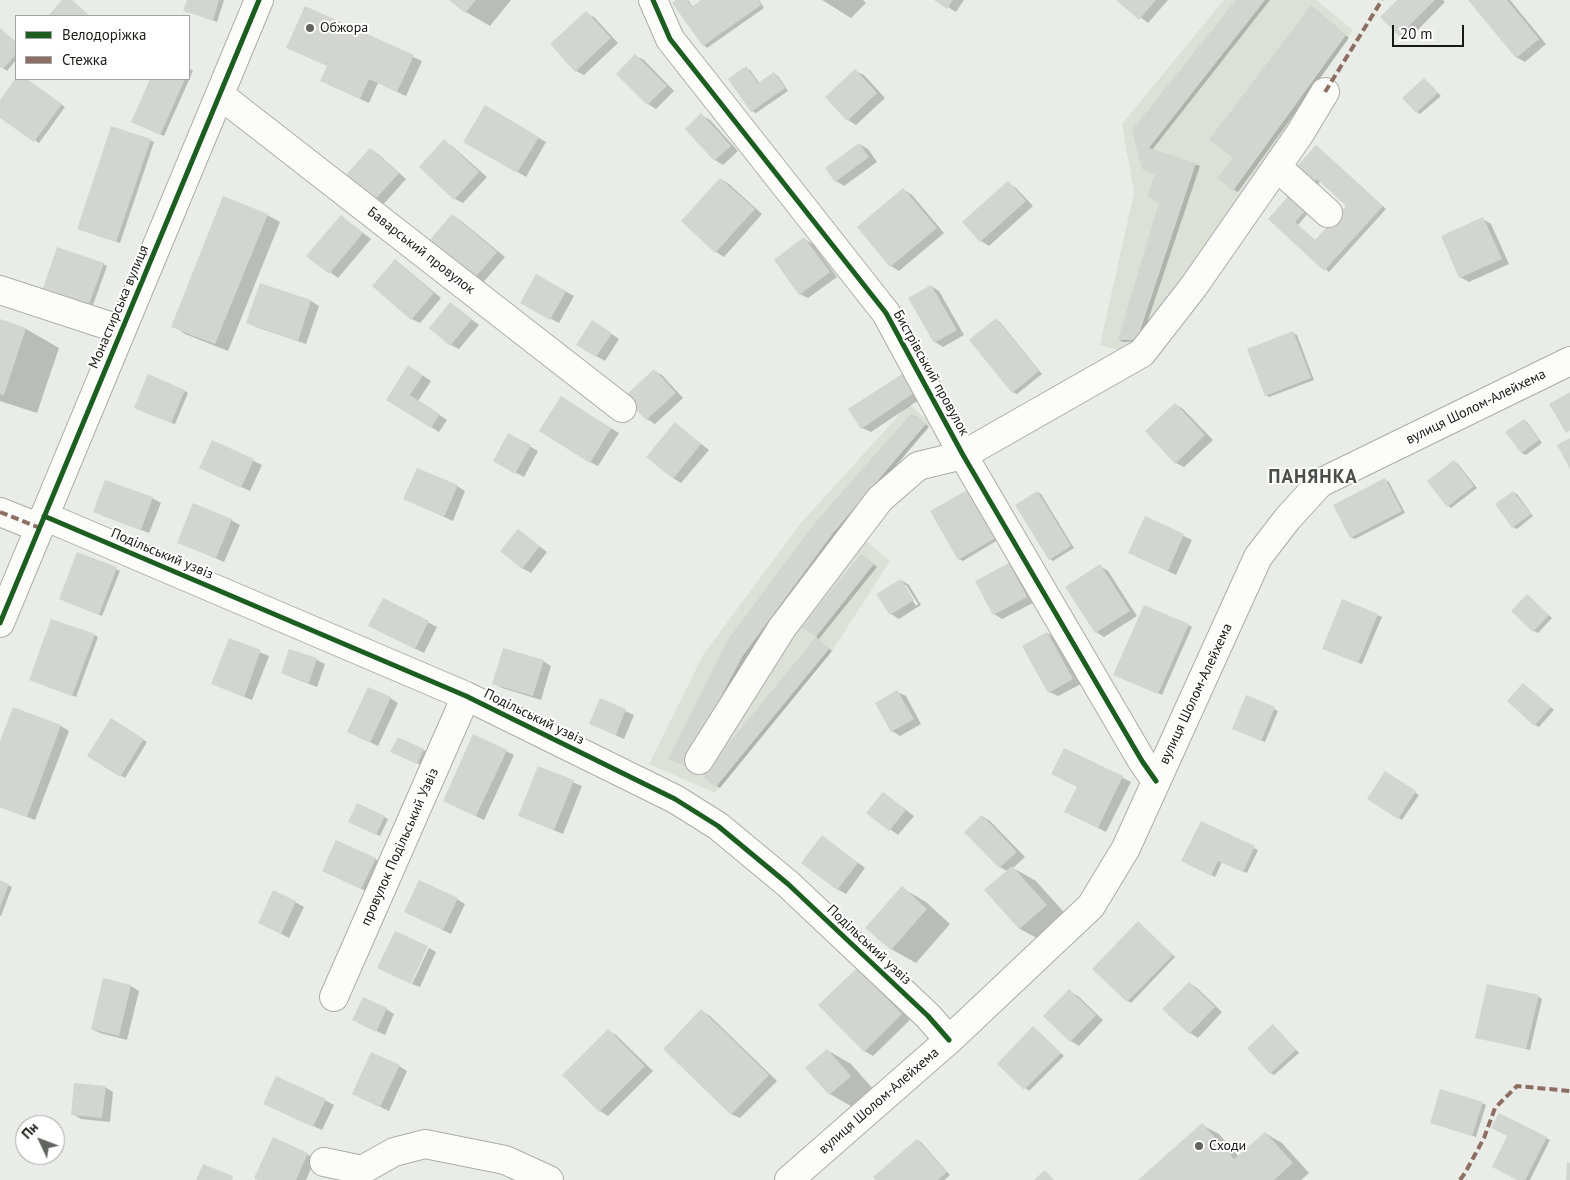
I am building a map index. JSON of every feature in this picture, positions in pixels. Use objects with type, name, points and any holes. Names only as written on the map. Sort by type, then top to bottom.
[{"type":"street","name":"Монастирська вулиця","points":[[0,623],[259,0]]},
{"type":"street","name":"Бистрівський провулок","points":[[653,0],[670,39],[886,313],[963,455],[1142,761],[1156,781]]},
{"type":"street","points":[[699,760],[782,628],[880,499],[918,466],[963,455],[1142,353],[1194,286],[1277,167],[1299,135],[1324,92]]},
{"type":"street","name":"Баварський провулок","points":[[220,95],[622,408]]},
{"type":"street","points":[[1277,167],[1328,213]]},
{"type":"street","points":[[0,290],[122,330]]},
{"type":"street","name":"вулиця Шолом-Алейхема","points":[[789,1180],[949,1040],[1091,906],[1126,848],[1258,557],[1288,518],[1320,483],[1570,361]]},
{"type":"street","name":"Подільський узвіз","points":[[0,512],[42,522],[466,696],[675,799],[718,826],[788,884],[928,1016],[949,1040]]},
{"type":"street","name":"провулок Подільський Узвіз","points":[[334,997],[466,696]]},
{"type":"street","points":[[324,1162],[362,1170],[394,1152],[425,1144],[505,1160],[549,1180]]},
{"type":"shaded area","points":[[1224,0],[1316,0],[1353,30],[1144,340],[1126,352],[1100,345],[1134,193],[1122,124]]},
{"type":"shaded area","points":[[909,404],[931,423],[846,524],[890,561],[832,651],[715,793],[649,764],[703,655],[801,523]]},
{"type":"building","points":[[62,0],[72,0],[89,15],[49,15]]},
{"type":"building","points":[[187,0],[219,0],[213,20],[183,11]]},
{"type":"building","points":[[449,0],[476,0],[465,13]]},
{"type":"building","points":[[676,0],[687,0],[692,7],[701,0],[758,0],[761,5],[703,46],[672,3]]},
{"type":"building","points":[[934,0],[953,0],[947,9]]},
{"type":"building","points":[[1116,0],[1156,0],[1139,20]]},
{"type":"building","points":[[1236,0],[1265,0],[1149,148],[1196,163],[1137,340],[1118,340],[1159,203],[1147,196],[1155,175],[1142,169],[1132,130]]},
{"type":"building","points":[[1397,0],[1435,0],[1399,36],[1380,17]]},
{"type":"building","points":[[1468,0],[1507,0],[1539,39],[1516,58]]},
{"type":"building","points":[[1311,5],[1346,35],[1233,191],[1217,178],[1233,158],[1209,140]]},
{"type":"building","points":[[305,6],[414,55],[397,92],[369,79],[360,99],[320,81],[327,66],[286,48]]},
{"type":"building","points":[[586,11],[611,38],[575,72],[550,44]]},
{"type":"building","points":[[0,28],[15,41],[15,55],[3,69],[0,67]]},
{"type":"building","points":[[635,54],[667,86],[647,105],[616,74]]},
{"type":"building","points":[[746,66],[758,83],[774,72],[785,88],[751,112],[728,79]]},
{"type":"building","points":[[855,69],[877,93],[847,121],[825,97]]},
{"type":"building","points":[[1424,78],[1438,93],[1416,113],[1402,98]]},
{"type":"building","points":[[15,79],[28,80],[62,104],[34,142],[0,118],[0,100]]},
{"type":"building","points":[[150,80],[185,80],[160,135],[131,122]]},
{"type":"building","points":[[485,105],[539,137],[517,173],[463,142]]},
{"type":"building","points":[[701,113],[731,146],[714,161],[685,129]]},
{"type":"building","points":[[111,126],[151,139],[116,242],[77,229]]},
{"type":"building","points":[[444,139],[479,172],[454,200],[419,167]]},
{"type":"building","points":[[859,143],[869,157],[835,182],[825,168]]},
{"type":"building","points":[[1316,145],[1383,206],[1324,271],[1268,219],[1290,194],[1307,209],[1295,222],[1315,240],[1346,206],[1317,179],[1314,183],[1296,167]]},
{"type":"building","points":[[370,148],[399,173],[373,202],[345,176]]},
{"type":"building","points":[[720,178],[755,209],[715,253],[681,221]]},
{"type":"building","points":[[1008,181],[1026,201],[980,242],[962,222]]},
{"type":"building","points":[[903,188],[937,228],[890,267],[857,227]]},
{"type":"building","points":[[223,196],[268,214],[215,344],[171,327]]},
{"type":"building","points":[[452,214],[497,252],[472,281],[427,243]]},
{"type":"building","points":[[341,215],[363,233],[329,274],[306,256]]},
{"type":"building","points":[[1483,217],[1502,259],[1459,278],[1441,236]]},
{"type":"building","points":[[804,237],[830,272],[799,295],[774,260]]},
{"type":"building","points":[[57,247],[104,263],[89,304],[43,288]]},
{"type":"building","points":[[395,259],[434,293],[411,320],[372,286]]},
{"type":"building","points":[[536,274],[566,291],[550,320],[520,303]]},
{"type":"building","points":[[260,283],[311,300],[298,341],[246,323]]},
{"type":"building","points":[[931,285],[957,330],[934,343],[908,298]]},
{"type":"building","points":[[450,302],[472,319],[450,346],[429,328]]},
{"type":"building","points":[[996,318],[1039,371],[1012,393],[969,340]]},
{"type":"building","points":[[0,319],[26,328],[4,395],[0,394]]},
{"type":"building","points":[[592,320],[612,333],[596,357],[576,345]]},
{"type":"building","points":[[1293,331],[1311,378],[1265,396],[1247,349]]},
{"type":"building","points":[[408,365],[423,375],[410,395],[440,414],[431,428],[386,400]]},
{"type":"building","points":[[654,369],[676,393],[646,420],[624,397]]},
{"type":"building","points":[[148,374],[185,390],[171,423],[134,408]]},
{"type":"building","points":[[902,374],[914,393],[861,429],[848,409]]},
{"type":"building","points":[[1570,392],[1570,430],[1566,433],[1549,404]]},
{"type":"building","points":[[561,396],[611,428],[590,463],[539,431]]},
{"type":"building","points":[[1175,403],[1205,435],[1175,464],[1145,431]]},
{"type":"building","points":[[912,413],[926,424],[833,533],[742,657],[684,766],[668,759],[727,641],[819,518]]},
{"type":"building","points":[[1524,419],[1539,440],[1521,453],[1505,432]]},
{"type":"building","points":[[675,422],[701,444],[673,479],[646,457]]},
{"type":"building","points":[[508,433],[531,445],[515,474],[493,461]]},
{"type":"building","points":[[1570,438],[1570,469],[1557,445]]},
{"type":"building","points":[[212,440],[254,459],[241,488],[199,468]]},
{"type":"building","points":[[1454,460],[1474,486],[1447,507],[1427,481]]},
{"type":"building","points":[[417,468],[458,485],[444,517],[403,499]]},
{"type":"building","points":[[1385,478],[1402,511],[1350,538],[1333,505]]},
{"type":"building","points":[[105,480],[153,497],[141,530],[93,512]]},
{"type":"building","points":[[967,490],[995,538],[958,560],[930,511]]},
{"type":"building","points":[[1037,491],[1071,546],[1049,560],[1015,505]]},
{"type":"building","points":[[1513,491],[1531,514],[1512,528],[1495,504]]},
{"type":"building","points":[[193,503],[232,519],[216,558],[177,543]]},
{"type":"building","points":[[1145,516],[1184,534],[1168,571],[1128,553]]},
{"type":"building","points":[[518,529],[540,546],[522,569],[500,551]]},
{"type":"building","points":[[77,552],[117,567],[99,615],[59,599]]},
{"type":"building","points":[[861,554],[874,564],[816,637],[802,627]]},
{"type":"building","points":[[1009,563],[1027,597],[993,615],[975,581]]},
{"type":"building","points":[[1100,564],[1130,611],[1095,633],[1065,587]]},
{"type":"building","points":[[901,579],[914,600],[890,615],[876,594]]},
{"type":"building","points":[[1527,594],[1549,615],[1533,632],[1511,611]]},
{"type":"building","points":[[383,598],[429,621],[415,649],[368,626]]},
{"type":"building","points":[[1342,599],[1378,614],[1358,663],[1322,649]]},
{"type":"building","points":[[1144,605],[1189,624],[1158,694],[1113,675]]},
{"type":"building","points":[[51,619],[95,634],[72,696],[29,680]]},
{"type":"building","points":[[1047,632],[1073,679],[1048,693],[1022,646]]},
{"type":"building","points":[[816,637],[829,649],[716,787],[702,776]]},
{"type":"building","points":[[229,638],[261,650],[244,697],[211,684]]},
{"type":"building","points":[[503,648],[544,660],[533,696],[492,684]]},
{"type":"building","points":[[289,649],[317,658],[309,683],[281,673]]},
{"type":"building","points":[[1523,683],[1551,707],[1534,726],[1507,701]]},
{"type":"building","points":[[368,687],[391,697],[370,743],[347,732]]},
{"type":"building","points":[[897,690],[914,719],[891,732],[875,703]]},
{"type":"building","points":[[1246,695],[1275,707],[1261,741],[1232,729]]},
{"type":"building","points":[[600,698],[626,709],[616,735],[589,724]]},
{"type":"building","points":[[13,707],[61,725],[27,817],[0,807],[0,741]]},
{"type":"building","points":[[111,718],[144,739],[120,777],[87,756]]},
{"type":"building","points":[[473,734],[507,750],[476,816],[443,801]]},
{"type":"building","points":[[398,737],[424,749],[417,764],[390,752]]},
{"type":"building","points":[[1064,748],[1123,776],[1098,828],[1064,812],[1077,787],[1051,774]]},
{"type":"building","points":[[538,766],[574,780],[554,830],[518,816]]},
{"type":"building","points":[[1385,771],[1416,791],[1398,819],[1367,799]]},
{"type":"building","points":[[883,792],[906,810],[889,831],[866,813]]},
{"type":"building","points":[[357,803],[385,816],[376,835],[348,822]]},
{"type":"building","points":[[982,815],[1017,852],[999,868],[964,832]]},
{"type":"building","points":[[1201,821],[1255,846],[1243,872],[1218,861],[1211,876],[1181,861]]},
{"type":"building","points":[[822,835],[858,863],[837,890],[801,863]]},
{"type":"building","points":[[336,840],[376,858],[361,889],[322,871]]},
{"type":"building","points":[[1012,866],[1047,905],[1019,929],[984,890]]},
{"type":"building","points":[[0,880],[9,884],[0,907]]},
{"type":"building","points":[[419,880],[458,898],[443,930],[404,912]]},
{"type":"building","points":[[902,886],[927,909],[891,950],[865,928]]},
{"type":"building","points":[[273,890],[296,901],[281,934],[258,923]]},
{"type":"building","points":[[1138,921],[1173,955],[1127,1002],[1092,969]]},
{"type":"building","points":[[395,931],[428,946],[411,984],[377,968]]},
{"type":"building","points":[[857,968],[902,1014],[864,1052],[818,1005]]},
{"type":"building","points":[[103,978],[131,985],[119,1036],[91,1029]]},
{"type":"building","points":[[1189,982],[1215,1007],[1189,1034],[1162,1009]]},
{"type":"building","points":[[1487,984],[1539,995],[1526,1049],[1475,1038]]},
{"type":"building","points":[[1069,989],[1096,1015],[1070,1042],[1043,1016]]},
{"type":"building","points":[[363,997],[387,1008],[376,1032],[352,1020]]},
{"type":"building","points":[[701,1009],[769,1075],[731,1115],[663,1049]]},
{"type":"building","points":[[1273,1024],[1296,1050],[1270,1074],[1247,1048]]},
{"type":"building","points":[[1033,1026],[1061,1053],[1024,1090],[997,1064]]},
{"type":"building","points":[[608,1029],[645,1066],[599,1112],[562,1075]]},
{"type":"building","points":[[827,1049],[851,1076],[829,1095],[805,1068]]},
{"type":"building","points":[[371,1052],[400,1065],[380,1107],[352,1094]]},
{"type":"building","points":[[276,1076],[326,1099],[313,1127],[263,1104]]},
{"type":"building","points":[[74,1083],[106,1086],[102,1118],[71,1115]]},
{"type":"building","points":[[1440,1089],[1483,1102],[1472,1136],[1430,1123]]},
{"type":"building","points":[[1499,1113],[1547,1137],[1525,1180],[1517,1180],[1492,1167],[1507,1136],[1491,1128]]},
{"type":"building","name":"Сходи","points":[[1202,1123],[1234,1159],[1265,1132],[1293,1163],[1274,1180],[1138,1180]]},
{"type":"building","points":[[273,1137],[308,1153],[296,1180],[258,1180],[254,1178]]},
{"type":"building","points":[[917,1139],[947,1172],[938,1180],[876,1180],[873,1177]]},
{"type":"building","points":[[1567,1162],[1570,1163],[1570,1180],[1566,1180]]},
{"type":"building","points":[[203,1164],[233,1176],[232,1180],[196,1180]]},
{"type":"building","points":[[1045,1170],[1054,1180],[1034,1180]]},
{"type":"marked path","points":[[1325,92],[1382,0]]},
{"type":"marked path","points":[[0,512],[40,528]]},
{"type":"marked path","points":[[1460,1180],[1484,1138],[1495,1108],[1517,1086],[1570,1091]]},
{"type":"cycle path","points":[[0,623],[259,0]]},
{"type":"cycle path","points":[[653,0],[670,39],[886,313],[963,455],[1142,761],[1156,781]]},
{"type":"cycle path","points":[[44,516],[466,696],[675,799],[718,826],[788,884],[928,1016],[949,1040]]},
{"type":"place","name":"Обжора","points":[[310,28]]},
{"type":"place","name":"Сходи","points":[[1199,1146]]},
{"type":"district","name":"ПАНЯНКА","points":[[1313,478]]}]
